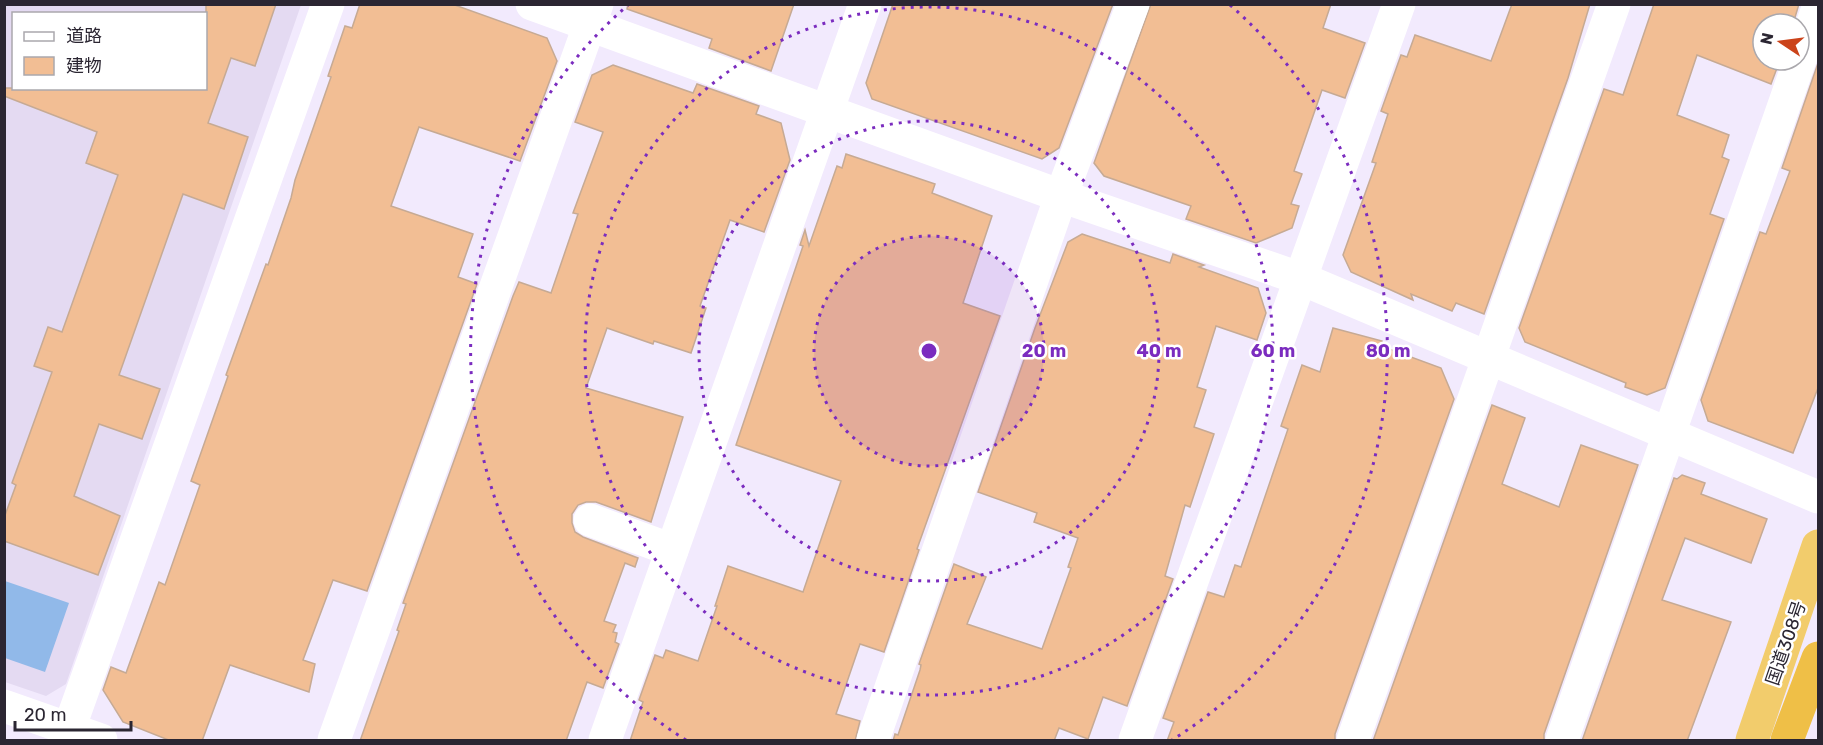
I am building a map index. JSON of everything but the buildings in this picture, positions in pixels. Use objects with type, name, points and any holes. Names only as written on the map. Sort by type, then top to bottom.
[{"type":"highway","name":"国道308号","points":[[1752,741],[1818,546]]},
{"type":"highway","points":[[1787,741],[1818,658]]},
{"type":"street","points":[[67,735],[328,4]]},
{"type":"street","points":[[532,4],[593,14],[828,111],[1061,196],[1302,279],[1818,497]]},
{"type":"street","points":[[605,741],[865,4]]},
{"type":"street","points":[[873,741],[1061,196],[1132,4]]},
{"type":"street","points":[[1136,741],[1400,4]]},
{"type":"street","points":[[1353,741],[1487,357],[1614,4]]},
{"type":"street","points":[[1562,741],[1818,9]]},
{"type":"street","points":[[334,741],[593,14]]},
{"type":"street","points":[[590,520],[672,550]]},
{"type":"street","points":[[4,706],[67,735],[100,741]]},
{"type":"shaded area","points":[[5,5],[301,5],[66,684],[46,696],[5,682]]},
{"type":"water","points":[[5,581],[69,603],[45,672],[5,658]]}]
